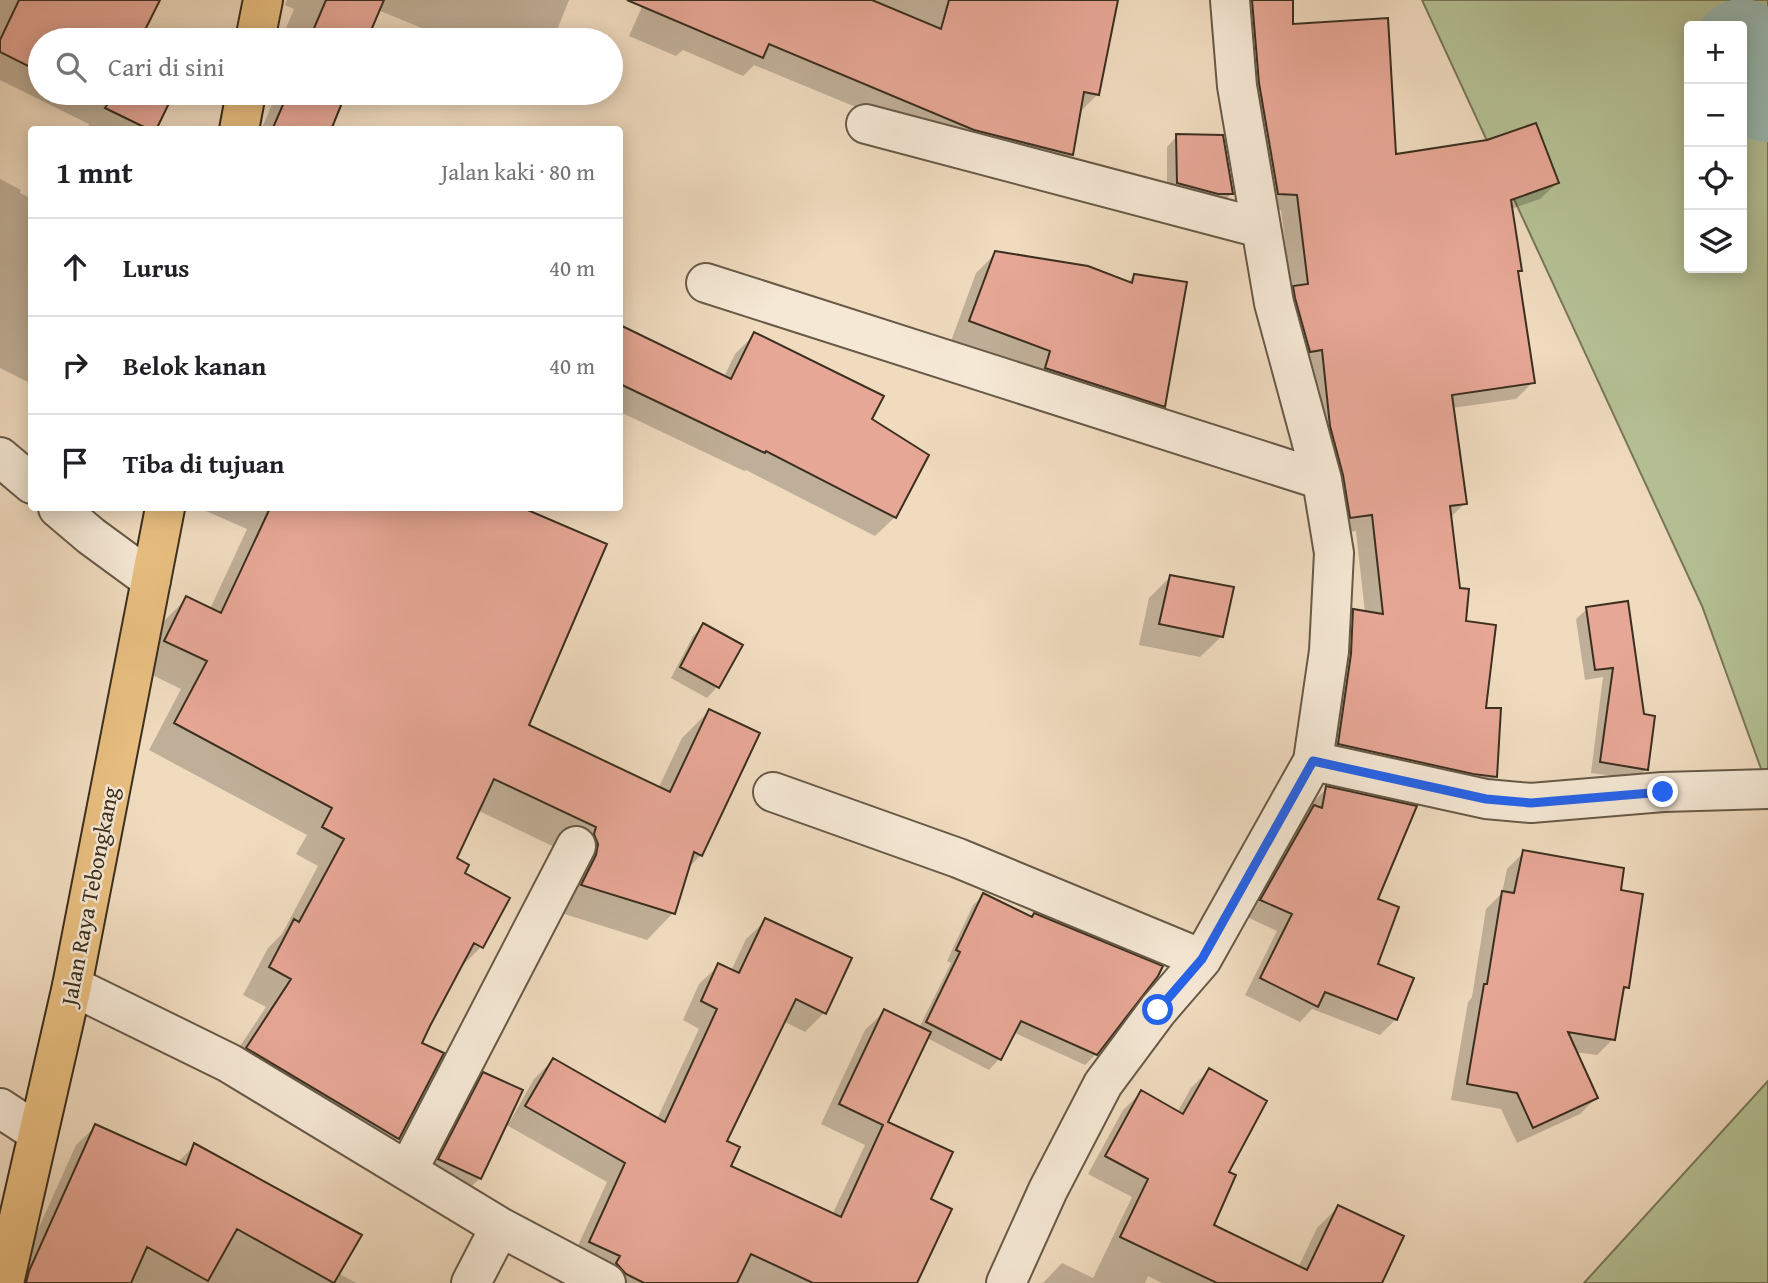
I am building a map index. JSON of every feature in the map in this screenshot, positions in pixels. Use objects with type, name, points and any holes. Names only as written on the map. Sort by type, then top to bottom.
[{"type":"main road","points":[[257,28],[262,0]]},
{"type":"main road","points":[[240,126],[244,105]]},
{"type":"main road","name":"Jalan Raya Tebongkang","points":[[4,1283],[72,986],[164,511]]},
{"type":"street","points":[[1006,1283],[1048,1190],[1103,1084],[1158,1010],[1202,959],[1313,761],[1329,651],[1334,553],[1322,480],[1274,303],[1237,86],[1230,0]]},
{"type":"street","points":[[866,124],[1260,228]]},
{"type":"street","points":[[706,283],[1322,480]]},
{"type":"street","points":[[0,457],[28,481]]},
{"type":"street","points":[[62,511],[151,580]]},
{"type":"street","points":[[1313,761],[1486,799],[1531,803],[1663,792],[1768,789]]},
{"type":"street","points":[[772,792],[958,858],[1202,959]]},
{"type":"street","points":[[408,1170],[576,846]]},
{"type":"street","points":[[72,986],[229,1063],[500,1227],[606,1283]]},
{"type":"street","points":[[0,1108],[38,1133]]},
{"type":"street","points":[[471,1283],[500,1227]]},
{"type":"green space","points":[[1422,0],[1768,0],[1768,788],[1702,606]]},
{"type":"green space","points":[[1768,1081],[1768,1283],[1584,1283]]},
{"type":"building","points":[[19,0],[160,0],[146,28],[28,28],[28,66],[0,52],[0,40]]},
{"type":"building","points":[[326,0],[384,0],[372,28],[314,28]]},
{"type":"building","points":[[627,0],[872,0],[941,29],[949,0],[1118,0],[1099,95],[1084,92],[1073,155],[974,130],[769,44],[763,58]]},
{"type":"building","points":[[1252,0],[1293,0],[1293,24],[1388,18],[1396,154],[1487,140],[1536,123],[1559,183],[1511,200],[1522,271],[1518,271],[1535,383],[1452,395],[1467,504],[1450,506],[1460,588],[1469,589],[1466,621],[1496,625],[1486,708],[1501,708],[1497,777],[1338,744],[1351,654],[1353,609],[1383,614],[1372,515],[1350,518],[1343,475],[1330,426],[1322,350],[1310,352],[1295,298],[1293,286],[1308,284],[1297,195],[1278,194],[1259,83]]},
{"type":"building","points":[[107,105],[168,105],[158,126],[142,126],[105,108]]},
{"type":"building","points":[[283,105],[341,105],[333,126],[274,126]]},
{"type":"building","points":[[1176,134],[1223,135],[1233,194],[1218,194],[1177,183]]},
{"type":"building","points":[[995,251],[1088,266],[1132,283],[1134,274],[1187,282],[1165,407],[1045,368],[1050,351],[969,321]]},
{"type":"building","points":[[623,326],[731,379],[754,332],[884,396],[872,419],[929,455],[896,518],[766,451],[765,453],[623,385]]},
{"type":"building","points":[[269,511],[530,511],[607,544],[529,725],[670,792],[709,709],[760,733],[702,856],[694,852],[675,914],[581,885],[596,855],[596,827],[494,779],[457,858],[469,865],[465,873],[510,898],[483,948],[474,943],[422,1043],[444,1053],[399,1139],[246,1048],[291,979],[269,967],[294,919],[299,922],[344,839],[322,827],[332,808],[174,723],[207,661],[164,641],[186,596],[221,613]]},
{"type":"building","points":[[1170,575],[1234,587],[1223,637],[1159,624]]},
{"type":"building","points":[[1628,601],[1644,714],[1655,716],[1648,770],[1600,762],[1613,668],[1595,670],[1586,607]]},
{"type":"building","points":[[703,623],[743,645],[719,688],[680,667]]},
{"type":"building","points":[[1326,786],[1417,806],[1378,899],[1399,907],[1378,964],[1414,978],[1397,1020],[1325,992],[1318,1007],[1260,978],[1292,914],[1260,900],[1314,805],[1322,808]]},
{"type":"building","points":[[1523,850],[1624,868],[1621,890],[1643,894],[1629,988],[1624,987],[1615,1040],[1568,1032],[1598,1098],[1533,1128],[1517,1093],[1467,1084],[1502,891],[1514,893]]},
{"type":"building","points":[[983,893],[1032,917],[1034,913],[1163,966],[1097,1055],[1021,1021],[1001,1060],[926,1022],[960,952],[956,950]]},
{"type":"building","points":[[765,918],[852,958],[826,1014],[796,999],[727,1141],[740,1147],[731,1166],[841,1217],[883,1125],[839,1104],[884,1009],[931,1032],[888,1122],[953,1152],[931,1199],[952,1209],[917,1283],[813,1283],[751,1254],[737,1283],[644,1283],[626,1274],[616,1263],[620,1256],[589,1242],[625,1163],[525,1106],[553,1058],[665,1122],[717,1009],[701,1001],[718,963],[739,973]]},
{"type":"building","points":[[1209,1068],[1267,1101],[1229,1172],[1236,1175],[1214,1225],[1307,1270],[1338,1205],[1404,1236],[1382,1283],[1217,1283],[1120,1237],[1148,1179],[1105,1156],[1141,1090],[1183,1114]]},
{"type":"building","points":[[483,1072],[523,1090],[481,1179],[438,1159]]},
{"type":"building","points":[[95,1124],[186,1165],[194,1143],[362,1235],[334,1283],[237,1229],[208,1281],[147,1247],[131,1283],[26,1283]]},
{"type":"waterway","points":[[1747,57],[1768,93]]},
{"type":"route","points":[[1158,1010],[1202,959],[1313,761],[1486,799],[1531,803],[1663,792]]}]
